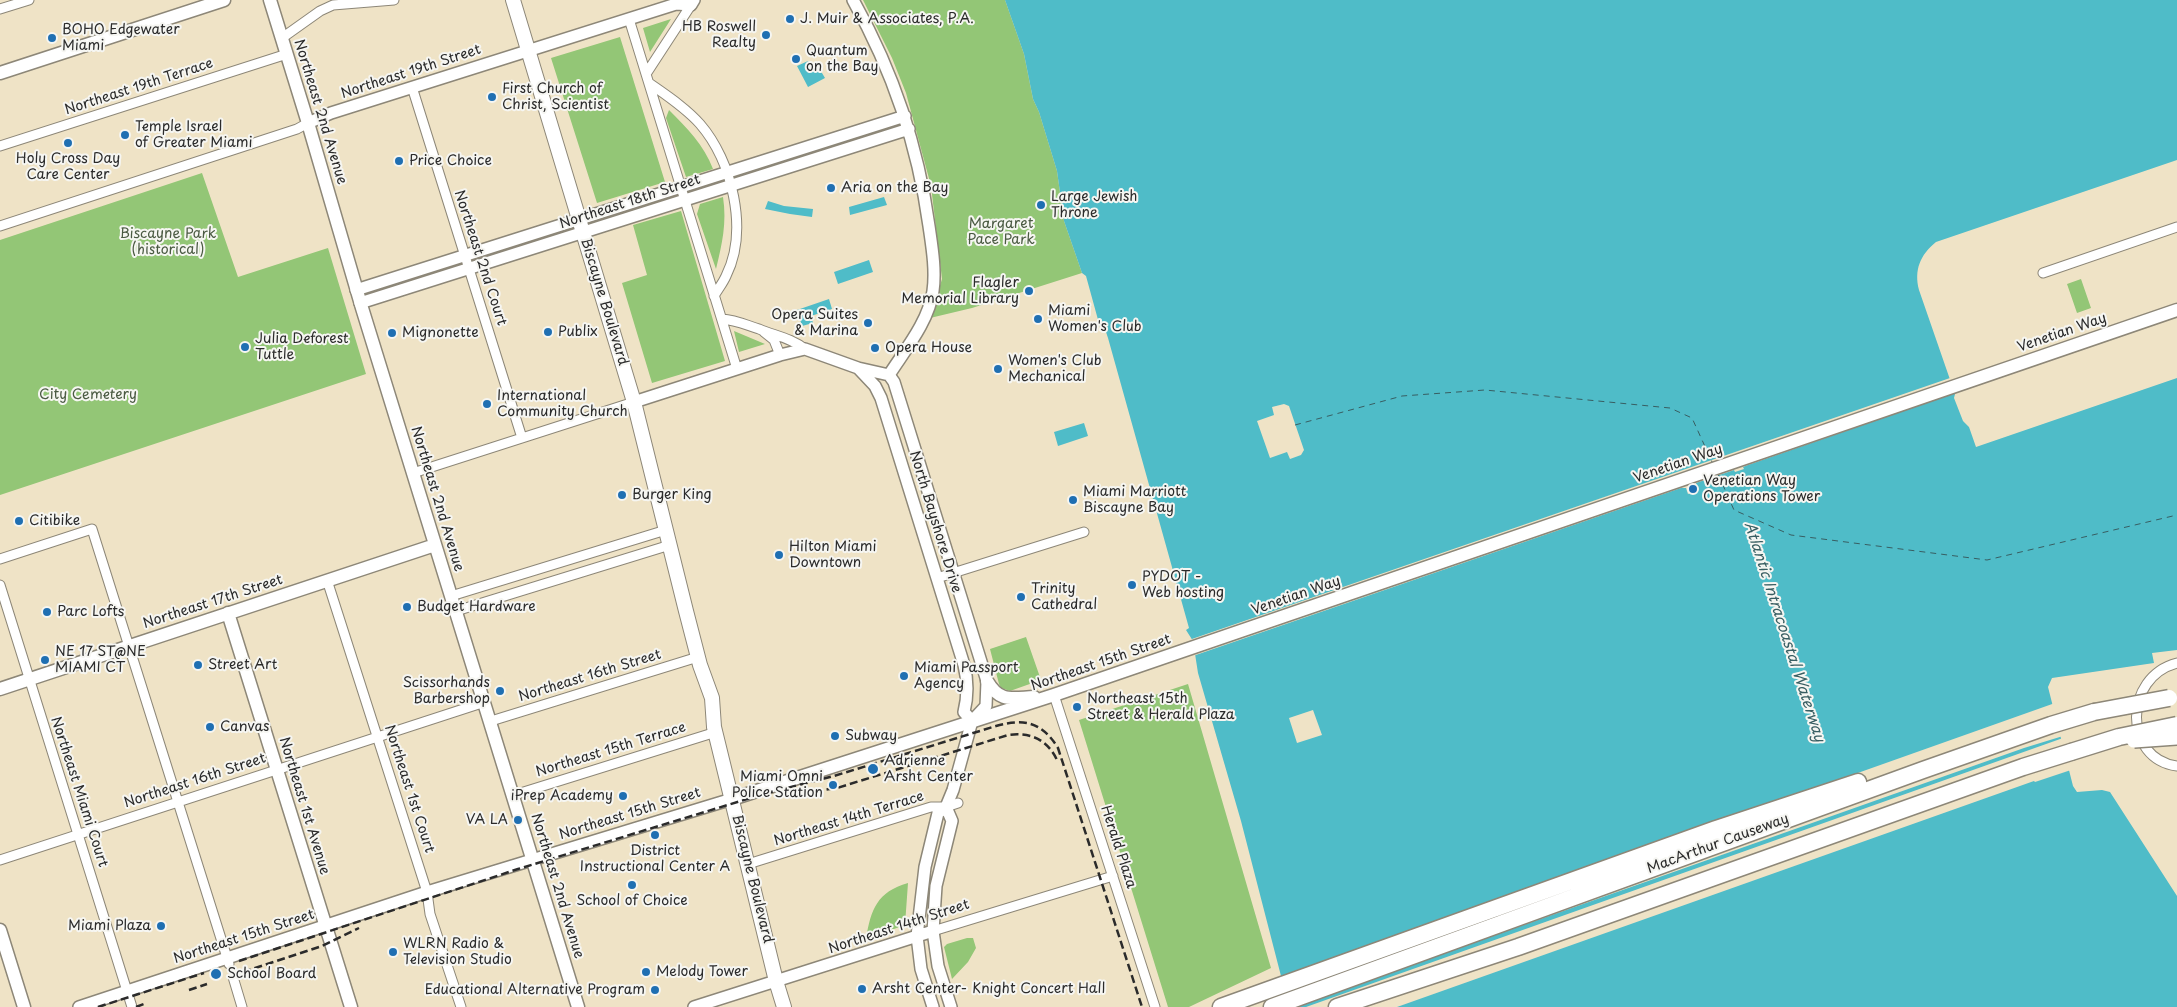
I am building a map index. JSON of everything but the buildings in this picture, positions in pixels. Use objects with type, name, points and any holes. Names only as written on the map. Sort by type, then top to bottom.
[{"type":"highway","name":"MacArthur Causeway","points":[[1272,1007],[2050,725],[2094,712],[2173,699]]},
{"type":"highway","points":[[1337,1007],[1518,947],[2014,770],[2119,737],[2177,725]]},
{"type":"highway","points":[[2071,752],[2122,742],[2177,737]]},
{"type":"highway","points":[[1221,1007],[1261,991],[1771,810],[1896,770],[1924,770]]},
{"type":"main road","points":[[0,74],[224,0]]},
{"type":"main road","name":"Northeast 2nd Avenue","points":[[270,0],[308,123],[360,304],[514,795],[578,1007]]},
{"type":"main road","name":"Biscayne Boulevard","points":[[513,0],[634,402],[699,661],[712,698],[715,727],[776,981],[784,1007]]},
{"type":"main road","name":"Venetian Way","points":[[1190,648],[2177,310]]},
{"type":"main road","name":"Northeast 17th Street","points":[[0,689],[435,545]]},
{"type":"main road","name":"Northeast 1st Avenue","points":[[228,613],[351,1007]]},
{"type":"main road","name":"Northeast 15th Street","points":[[732,798],[1054,695],[1190,648]]},
{"type":"main road","points":[[987,681],[993,691],[1002,697],[1054,695]]},
{"type":"main road","points":[[0,930],[24,1007]]},
{"type":"street","points":[[0,9],[29,0]]},
{"type":"street","points":[[282,38],[312,16],[333,5],[394,0]]},
{"type":"street","points":[[722,319],[734,320],[794,340],[806,349],[858,368],[889,375],[916,333],[929,307],[933,292],[934,273],[924,190],[909,129],[891,75],[872,33],[853,0]]},
{"type":"street","points":[[648,78],[692,2]]},
{"type":"street","name":"Northeast 19th Street","points":[[0,226],[297,129],[325,115],[676,4],[692,2]]},
{"type":"street","points":[[629,19],[737,369]]},
{"type":"street","name":"Northeast 19th Terrace","points":[[0,146],[287,54]]},
{"type":"street","points":[[648,78],[700,124],[719,154],[731,186],[736,216],[735,241],[727,275],[714,296]]},
{"type":"street","name":"Northeast 2nd Court","points":[[412,88],[522,438]]},
{"type":"street","name":"Northeast 18th Street","points":[[360,304],[468,269],[681,187],[905,116]]},
{"type":"street","name":"Northeast 18th Street","points":[[356,290],[464,256],[685,200],[909,129]]},
{"type":"street","points":[[793,151],[796,165]]},
{"type":"street","points":[[2043,273],[2177,227]]},
{"type":"street","points":[[762,330],[774,340],[780,355]]},
{"type":"street","points":[[413,473],[780,355],[806,349]]},
{"type":"street","name":"North Bayshore Drive","points":[[858,368],[875,386],[881,398],[967,679],[967,700],[964,712],[972,721]]},
{"type":"street","name":"North Bayshore Drive","points":[[889,375],[894,382],[987,681],[986,706],[972,721],[962,763],[946,807],[938,813],[925,867],[917,936],[922,969],[933,1007]]},
{"type":"street","points":[[881,398],[888,404],[902,408]]},
{"type":"street","points":[[895,445],[896,434],[906,422]]},
{"type":"street","points":[[899,456],[906,460],[918,483],[926,486]]},
{"type":"street","points":[[0,559],[92,528],[228,961]]},
{"type":"street","points":[[451,596],[666,530]]},
{"type":"street","points":[[937,578],[1084,532]]},
{"type":"street","points":[[456,611],[670,545]]},
{"type":"street","name":"Northeast 1st Court","points":[[327,580],[427,892],[430,914],[461,1007]]},
{"type":"street","name":"Northeast Miami Court","points":[[0,585],[132,1007]]},
{"type":"street","name":"Northeast 16th Street","points":[[491,721],[699,661]]},
{"type":"street","points":[[2177,663],[2163,668],[2150,678],[2140,698],[2136,716],[2140,736],[2152,754],[2160,761],[2177,766]]},
{"type":"street","name":"Herald Plaza","points":[[1054,695],[1155,1007]]},
{"type":"street","name":"Northeast 16th Street","points":[[0,860],[485,702]]},
{"type":"street","name":"Northeast 15th Terrace","points":[[514,795],[715,727]]},
{"type":"street","name":"Northeast 15th Street","points":[[79,1007],[228,961],[427,892],[732,798]]},
{"type":"street","name":"Northeast 14th Terrace","points":[[748,864],[931,807],[946,807],[958,803]]},
{"type":"street","name":"North Bayshore Drive","points":[[946,807],[952,821],[936,886],[933,931],[938,966],[951,1007]]},
{"type":"street","name":"Northeast 14th Street","points":[[694,1007],[1113,876]]},
{"type":"street","points":[[232,976],[242,1007]]},
{"type":"green space","name":"Margaret Pace Park","points":[[863,0],[1005,0],[1024,54],[1033,99],[1039,112],[1057,171],[1064,221],[1082,273],[972,308],[930,318],[942,279],[931,186],[906,93],[892,58]]},
{"type":"green space","points":[[671,19],[650,52],[643,28]]},
{"type":"green space","points":[[620,37],[665,182],[597,203],[551,58]]},
{"type":"green space","points":[[669,110],[700,145],[713,169],[686,177],[666,118]]},
{"type":"green space","name":"City Cemetery","points":[[202,173],[238,277],[328,248],[366,374],[0,495],[0,240]]},
{"type":"green space","points":[[723,197],[724,225],[716,269],[697,214],[700,204]]},
{"type":"green space","points":[[681,211],[725,361],[652,383],[622,283],[647,275],[633,225]]},
{"type":"green space","points":[[2081,279],[2091,308],[2077,313],[2067,284]]},
{"type":"green space","points":[[734,331],[765,344],[739,352]]},
{"type":"green space","points":[[1026,637],[1041,680],[1010,691],[1001,688],[990,649]]},
{"type":"green space","points":[[1188,684],[1271,968],[1189,1007],[1168,1007],[1079,720]]},
{"type":"green space","points":[[908,883],[905,925],[866,939],[870,919],[877,903],[889,891]]},
{"type":"green space","points":[[973,938],[976,948],[968,962],[952,979],[944,947],[947,944]]},
{"type":"water","name":"Atlantic Intracoastal Waterway","points":[[1005,0],[2177,0],[2177,160],[1936,242],[1922,258],[1917,276],[1919,290],[1955,394],[1954,398],[1963,421],[1969,427],[1976,447],[2177,378],[2177,650],[2152,653],[2154,663],[2052,678],[2048,687],[2073,786],[2077,792],[2102,790],[2110,792],[2177,896],[2177,1007],[1289,1007],[1241,821],[1198,673],[1193,641],[1186,630],[1189,628],[1108,338],[1104,326],[1100,327],[1086,276],[1082,273],[1064,221],[1057,171],[1039,112],[1033,99],[1024,54]]},
{"type":"water","points":[[808,61],[814,71],[819,68],[825,78],[808,87],[797,66]]},
{"type":"water","points":[[884,197],[887,205],[850,215],[849,207]]},
{"type":"water","points":[[768,201],[784,206],[813,209],[812,217],[765,209]]},
{"type":"water","points":[[869,260],[873,272],[838,284],[834,272]]},
{"type":"water","points":[[829,299],[832,309],[811,316],[813,323],[802,326],[797,310]]},
{"type":"water","points":[[1084,423],[1088,436],[1058,446],[1054,432]]},
{"type":"pier","points":[[1950,378],[1955,393],[1748,465],[1743,467],[1744,469],[1735,472],[1734,470],[1696,483],[1698,490],[1688,494],[1686,488],[1681,488],[1193,656],[1189,640]]},
{"type":"pier","points":[[1284,404],[1289,406],[1304,450],[1301,455],[1290,459],[1287,452],[1270,458],[1257,421],[1274,415],[1272,407]]},
{"type":"pier","points":[[2055,703],[2063,736],[2024,748],[1292,1007],[1286,1007],[1280,978]]},
{"type":"pier","points":[[1313,710],[1322,735],[1297,743],[1289,718]]},
{"type":"pier","points":[[2063,738],[2071,770],[2034,781],[1397,1007],[1306,1007]]},
{"type":"ferry route","points":[[1295,425],[1402,396],[1485,390],[1670,408],[1692,418],[1713,464]]},
{"type":"ferry route","points":[[1718,474],[1734,510],[1791,535],[1987,560],[2177,515]]},
{"type":"railway","points":[[239,961],[518,869],[767,793],[834,776],[996,726],[1015,722],[1032,724],[1046,732],[1058,748],[1142,1007]]},
{"type":"railway","points":[[779,796],[837,788],[1008,735],[1031,736],[1043,742],[1057,760]]},
{"type":"railway","points":[[243,972],[322,946],[359,928]]},
{"type":"railway","points":[[98,1007],[204,973]]},
{"type":"railway","points":[[189,990],[207,984]]},
{"type":"railway","points":[[136,1007],[144,1004]]},
{"type":"place","name":"J. Muir & Associates, P.A.","points":[[790,19]]},
{"type":"place","name":"HB Roswell Realty","points":[[766,35]]},
{"type":"place","name":"BOHO Edgewater Miami","points":[[52,38]]},
{"type":"place","name":"Quantum on the Bay","points":[[796,59]]},
{"type":"place","name":"First Church of Christ, Scientist","points":[[492,97]]},
{"type":"place","name":"Temple Israel of Greater Miami","points":[[125,135]]},
{"type":"place","name":"Holy Cross Day Care Center","points":[[68,143]]},
{"type":"place","name":"Price Choice","points":[[399,161]]},
{"type":"place","name":"Aria on the Bay","points":[[831,188]]},
{"type":"place","name":"Large Jewish Throne","points":[[1041,205]]},
{"type":"place","name":"Flagler Memorial Library","points":[[1029,291]]},
{"type":"place","name":"Miami Women's Club","points":[[1038,319]]},
{"type":"place","name":"Opera Suites & Marina","points":[[868,323]]},
{"type":"place","name":"Publix","points":[[548,332]]},
{"type":"place","name":"Mignonette","points":[[392,333]]},
{"type":"place","name":"Julia Deforest Tuttle","points":[[245,347]]},
{"type":"place","name":"Opera House","points":[[875,348]]},
{"type":"place","name":"Women's Club Mechanical","points":[[998,369]]},
{"type":"place","name":"International Community Church","points":[[487,404]]},
{"type":"place","name":"Venetian Way Operations Tower","points":[[1693,489]]},
{"type":"place","name":"Burger King","points":[[622,495]]},
{"type":"place","name":"Miami Marriott Biscayne Bay","points":[[1073,500]]},
{"type":"place","name":"Citibike","points":[[19,521]]},
{"type":"place","name":"Hilton Miami Downtown","points":[[779,555]]},
{"type":"place","name":"PYDOT - Web hosting","points":[[1132,585]]},
{"type":"place","name":"Trinity Cathedral","points":[[1021,597]]},
{"type":"place","name":"Budget Hardware","points":[[407,607]]},
{"type":"place","name":"Parc Lofts","points":[[47,612]]},
{"type":"place","name":"NE 17 ST@NE MIAMI CT","points":[[45,660]]},
{"type":"place","name":"Street Art","points":[[198,665]]},
{"type":"place","name":"Miami Passport Agency","points":[[904,676]]},
{"type":"place","name":"Scissorhands Barbershop","points":[[500,691]]},
{"type":"place","name":"Northeast 15th Street & Herald Plaza","points":[[1077,707]]},
{"type":"place","name":"Canvas","points":[[210,727]]},
{"type":"place","name":"Subway","points":[[835,736]]},
{"type":"place","name":"Adrienne Arsht Center","points":[[873,769]]},
{"type":"place","name":"Miami Omni Police Station","points":[[833,785]]},
{"type":"place","name":"iPrep Academy","points":[[623,796]]},
{"type":"place","name":"VA LA","points":[[518,820]]},
{"type":"place","name":"District Instructional Center A","points":[[655,835]]},
{"type":"place","name":"School of Choice","points":[[632,885]]},
{"type":"place","name":"Miami Plaza","points":[[161,926]]},
{"type":"place","name":"WLRN Radio & Television Studio","points":[[393,952]]},
{"type":"place","name":"Melody Tower","points":[[646,972]]},
{"type":"place","name":"School Board","points":[[216,974]]},
{"type":"place","name":"Arsht Center- Knight Concert Hall","points":[[862,989]]},
{"type":"place","name":"Educational Alternative Program","points":[[655,990]]},
{"type":"park label","name":"Biscayne Park (historical)","points":[[168,242]]}]
